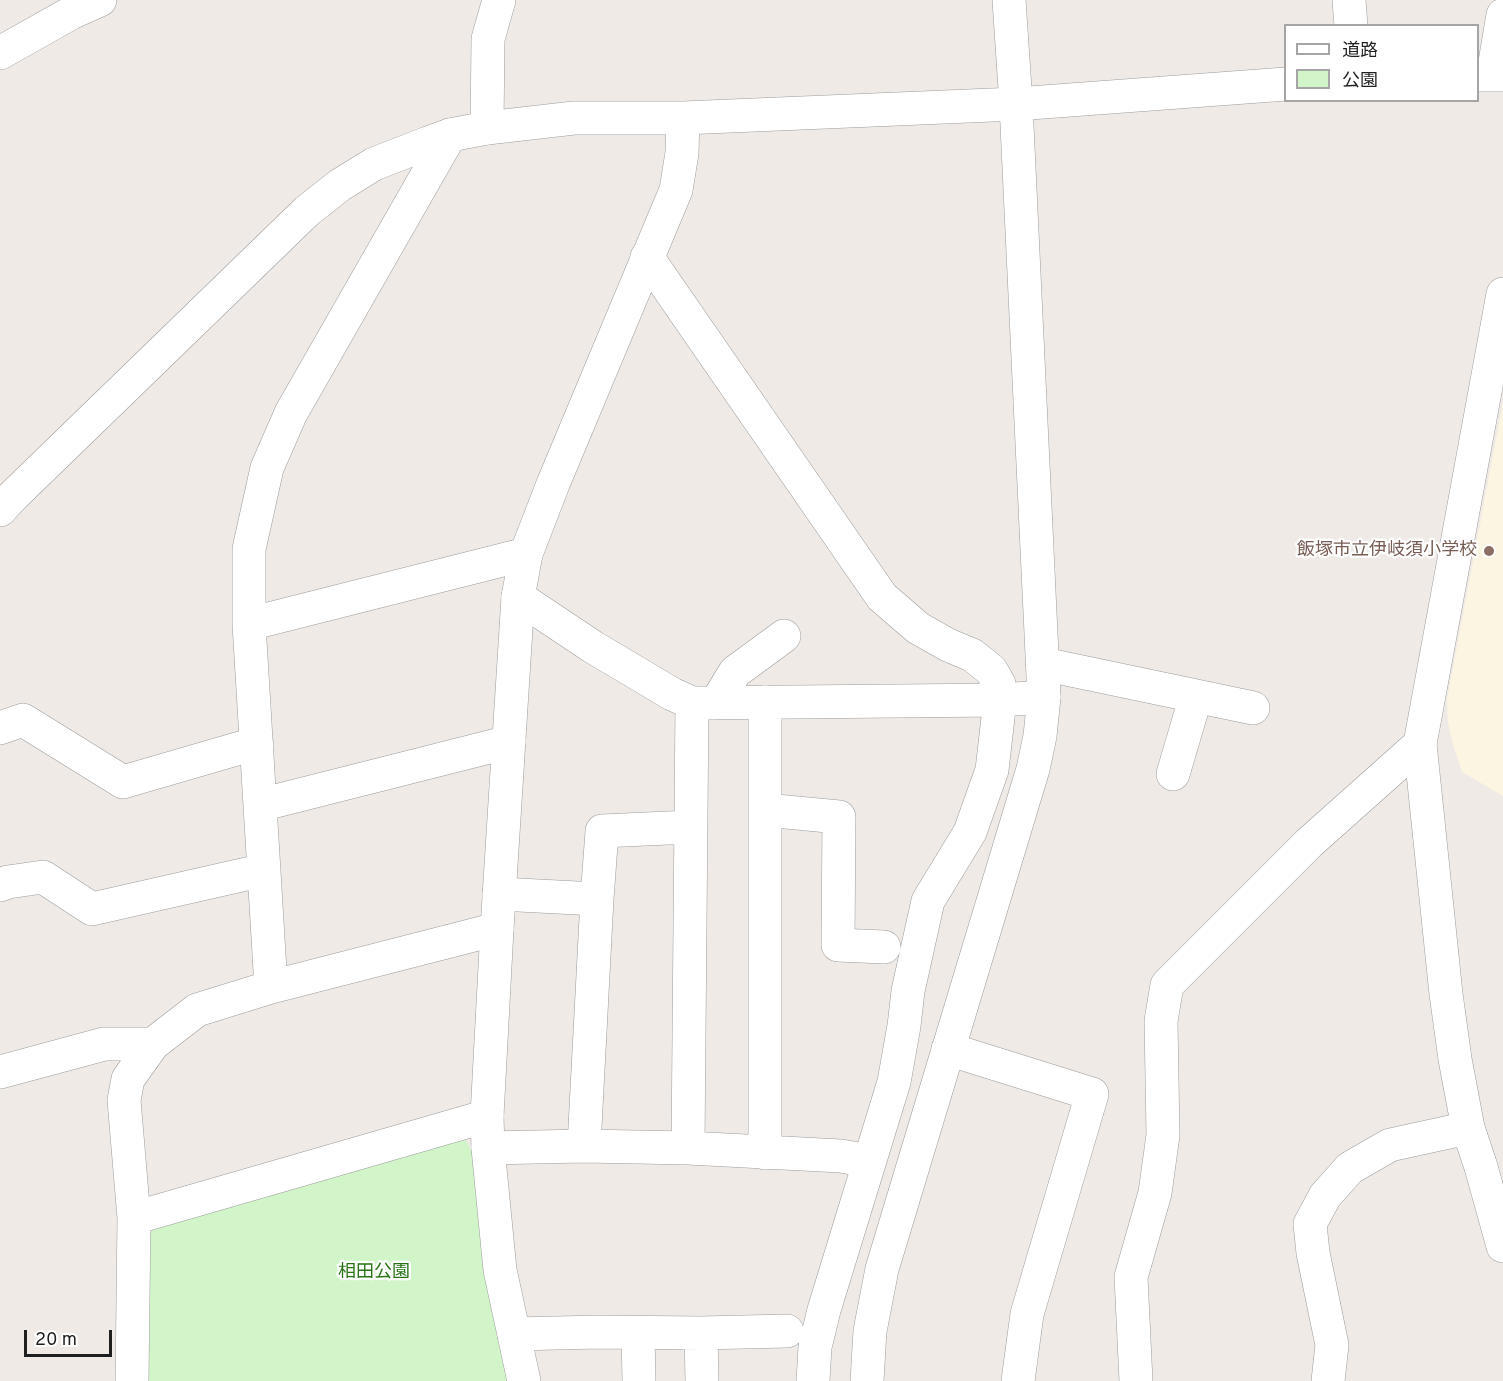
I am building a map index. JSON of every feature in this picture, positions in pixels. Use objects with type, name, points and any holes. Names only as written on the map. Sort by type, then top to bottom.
[{"type":"street","points":[[487,128],[488,39],[499,0]]},
{"type":"street","points":[[867,1381],[870,1331],[882,1269],[1033,769],[1040,736],[1044,697],[1043,664],[1009,0]]},
{"type":"street","points":[[1349,0],[1351,24]]},
{"type":"street","points":[[0,54],[79,4]]},
{"type":"street","points":[[1491,75],[1503,15]]},
{"type":"street","points":[[4,497],[307,211],[340,185],[374,164],[450,135],[487,128],[573,118],[683,118],[1016,104],[1284,84]]},
{"type":"street","points":[[524,1381],[500,1270],[487,1132],[518,597],[526,554],[553,484],[676,189],[682,153],[683,118]]},
{"type":"street","points":[[271,987],[249,624],[249,549],[267,468],[291,413],[450,135]]},
{"type":"street","points":[[648,257],[882,597],[918,628],[972,655],[991,670],[999,684],[1000,700],[992,770],[970,832],[928,901],[908,991],[894,1082],[824,1310],[815,1347],[813,1381]]},
{"type":"street","points":[[1503,294],[1420,744],[1455,1059],[1468,1128],[1492,1169],[1503,1246]]},
{"type":"street","points":[[249,624],[526,554]]},
{"type":"street","points":[[518,597],[593,647],[672,694],[704,703],[1000,700],[1044,697]]},
{"type":"street","points":[[688,1148],[690,827],[704,703],[735,672],[784,636]]},
{"type":"street","points":[[1043,664],[1253,708]]},
{"type":"street","points":[[1173,774],[1196,696]]},
{"type":"street","points":[[765,702],[765,1153]]},
{"type":"street","points":[[0,728],[23,720],[123,782],[257,745]]},
{"type":"street","points":[[260,805],[509,742]]},
{"type":"street","points":[[1136,1381],[1131,1277],[1155,1193],[1163,1135],[1161,1021],[1167,985],[1309,843],[1420,744]]},
{"type":"street","points":[[765,810],[839,817],[838,945],[884,947]]},
{"type":"street","points":[[584,1146],[602,831],[690,827]]},
{"type":"street","points":[[0,885],[44,877],[92,909],[264,870]]},
{"type":"street","points":[[499,894],[597,899]]},
{"type":"street","points":[[132,1381],[134,1218],[124,1100],[128,1079],[153,1044],[196,1010],[271,987],[497,929]]},
{"type":"street","points":[[0,1072],[104,1044],[153,1044]]},
{"type":"street","points":[[948,1049],[1092,1094],[1027,1314],[1018,1381]]},
{"type":"street","points":[[1328,1381],[1332,1345],[1313,1253],[1310,1224],[1325,1196],[1350,1168],[1390,1145],[1468,1128]]},
{"type":"street","points":[[134,1218],[487,1132],[584,1146],[688,1148],[841,1156],[869,1161]]},
{"type":"street","points":[[514,1334],[701,1334],[787,1331]]},
{"type":"street","points":[[638,1333],[639,1381]]},
{"type":"street","points":[[701,1334],[702,1381]]},
{"type":"shaded area","name":"飯塚市立伊岐須小学校","points":[[1503,402],[1503,796],[1462,772],[1448,723],[1447,700]]},
{"type":"green space","name":"相田公園","points":[[465,1139],[473,1154],[508,1381],[142,1381],[144,1230]]},
{"type":"place","name":"飯塚市立伊岐須小学校","points":[[1489,551]]}]
